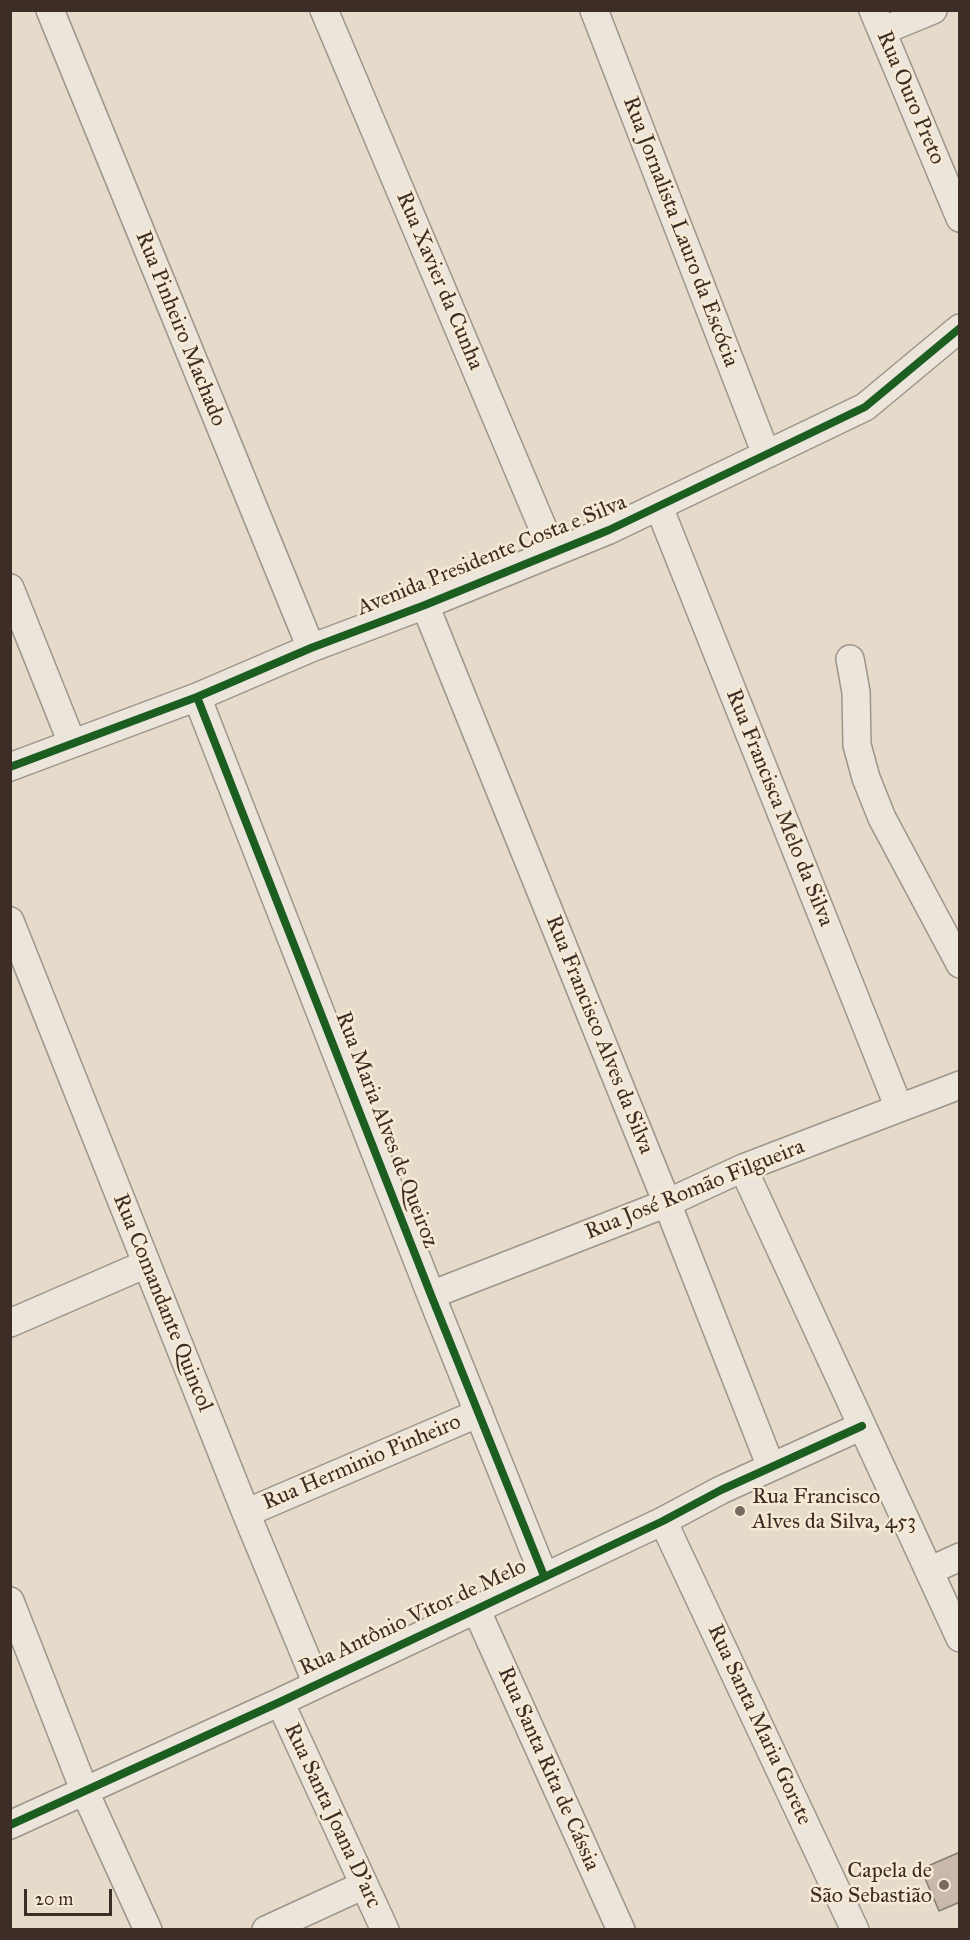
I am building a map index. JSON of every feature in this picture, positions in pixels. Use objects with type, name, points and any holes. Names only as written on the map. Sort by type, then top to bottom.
[{"type":"street","name":"Rua Pinheiro Machado","points":[[50,10],[311,648]]},
{"type":"street","name":"Rua Xavier da Cunha","points":[[324,10],[553,552]]},
{"type":"street","name":"Rua Jornalista Lauro da Escócia","points":[[594,10],[766,454]]},
{"type":"street","points":[[878,21],[933,10]]},
{"type":"street","name":"Rua Ouro Preto","points":[[878,21],[960,218]]},
{"type":"street","name":"Avenida Presidente Costa e Silva","points":[[10,767],[197,697],[311,648],[609,530],[659,507],[865,407],[960,328]]},
{"type":"street","name":"Rua Francisca Melo da Silva","points":[[659,507],[899,1108]]},
{"type":"street","points":[[10,588],[72,743]]},
{"type":"street","name":"Rua Francisco Alves da Silva","points":[[425,604],[771,1467]]},
{"type":"street","points":[[850,659],[856,692],[857,745],[866,778],[882,818],[960,964]]},
{"type":"street","name":"Rua Maria Alves de Queiroz","points":[[197,697],[431,1295],[544,1576]]},
{"type":"street","name":"Rua Comandante Quincol","points":[[10,921],[246,1513],[317,1683]]},
{"type":"street","name":"Rua José Romão Filgueira","points":[[431,1295],[667,1203],[743,1168],[960,1084]]},
{"type":"street","points":[[743,1168],[960,1638]]},
{"type":"street","points":[[10,1323],[146,1264]]},
{"type":"street","name":"Rua Herminio Pinheiro","points":[[246,1513],[479,1413]]},
{"type":"street","name":"Rua Antônio Vitor de Melo","points":[[10,1826],[280,1702],[663,1521],[721,1490],[862,1426]]},
{"type":"street","name":"Rua Santa Maria Gorete","points":[[663,1521],[855,1929]]},
{"type":"street","points":[[929,1571],[960,1557]]},
{"type":"street","points":[[11,1602],[85,1792],[148,1929]]},
{"type":"street","name":"Rua Santa Rita de Cássia","points":[[476,1609],[621,1929]]},
{"type":"street","name":"Rua Santa Joana D'arc","points":[[280,1702],[385,1929]]},
{"type":"street","points":[[266,1929],[364,1885]]},
{"type":"building","name":"Capela de São Sebastião","points":[[960,1852],[960,1902],[939,1911],[921,1869]]},
{"type":"cycle path","points":[[10,767],[197,697],[311,648],[425,605],[609,530],[865,407],[960,328]]},
{"type":"cycle path","points":[[197,697],[431,1295],[544,1576]]},
{"type":"cycle path","points":[[10,1825],[280,1702],[663,1521],[721,1490],[862,1426]]},
{"type":"place","name":"Rua Francisco Alves da Silva, 453","points":[[740,1511]]},
{"type":"place","name":"Capela de São Sebastião","points":[[944,1885]]}]
